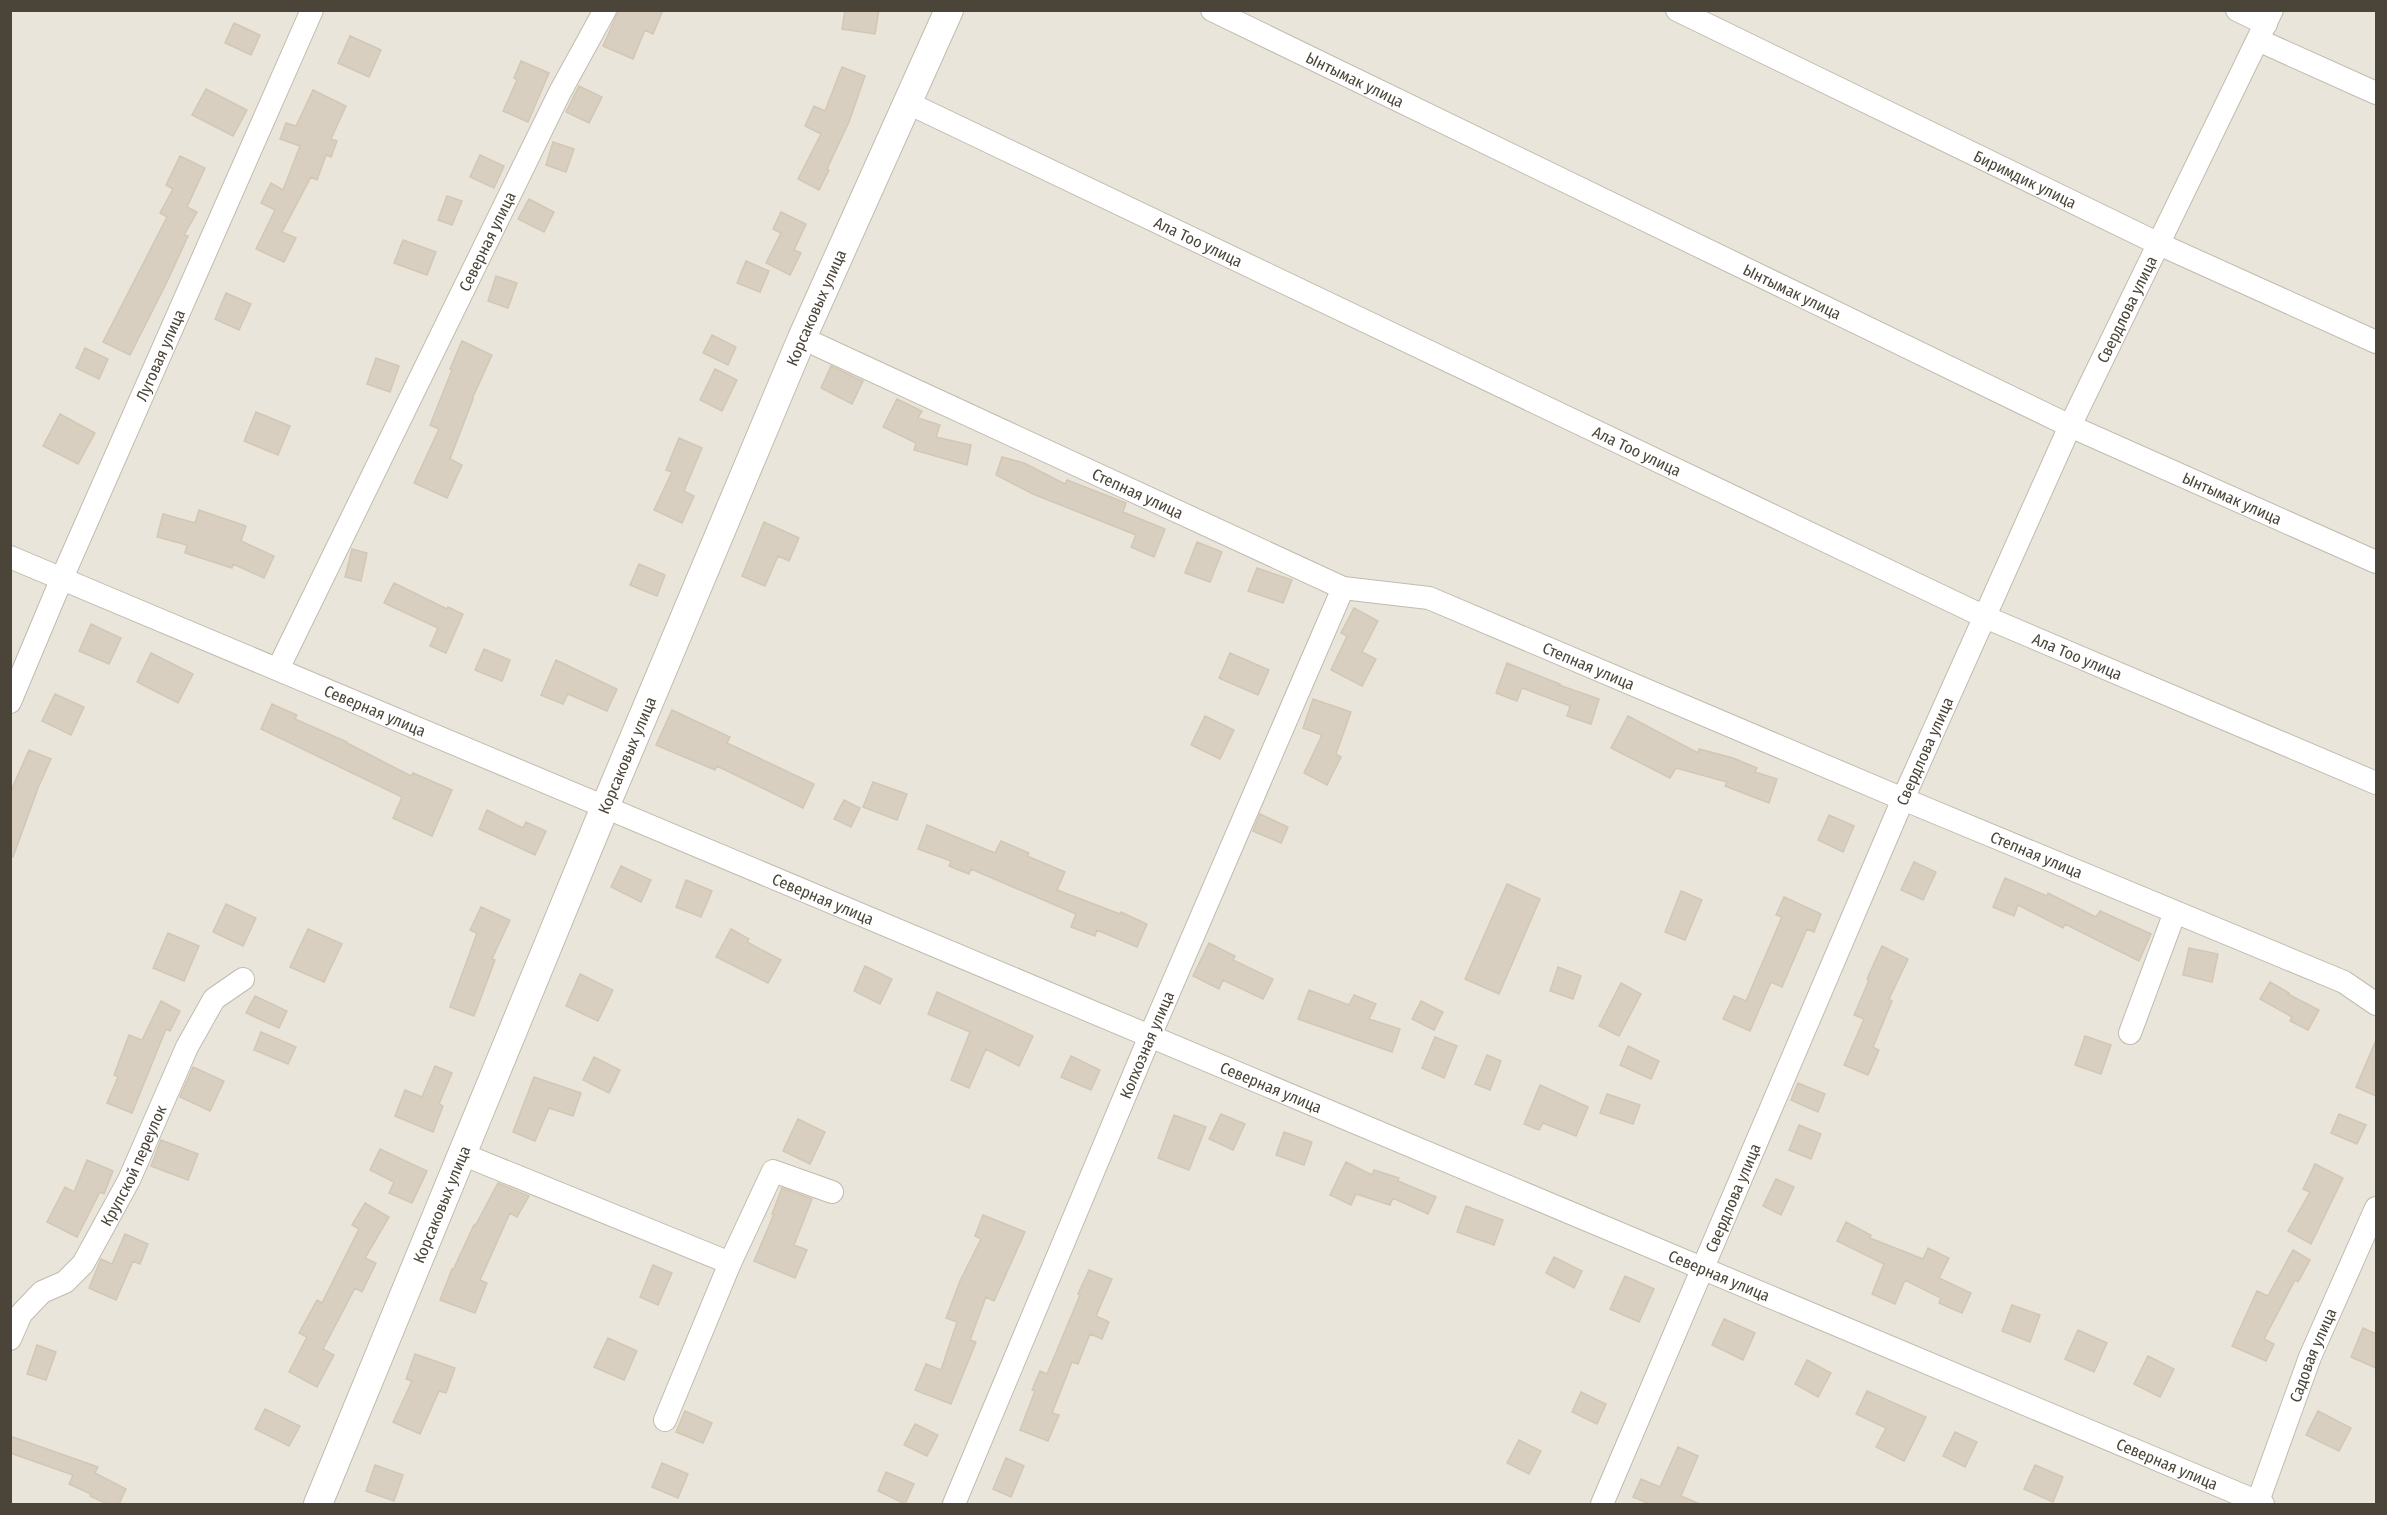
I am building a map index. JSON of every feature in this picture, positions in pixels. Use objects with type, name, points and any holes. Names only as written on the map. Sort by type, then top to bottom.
[{"type":"street","name":"Луговая улица","points":[[10,702],[62,578],[312,10]]},
{"type":"street","name":"Северная улица","points":[[278,669],[560,92],[605,10]]},
{"type":"street","name":"Корсаковых улица","points":[[318,1504],[605,807],[802,338],[949,10]]},
{"type":"street","name":"Ынтымак улица","points":[[1212,10],[2070,426],[2376,562]]},
{"type":"street","name":"Биримдик улица","points":[[1677,10],[2159,244],[2376,342]]},
{"type":"street","points":[[2237,10],[2376,93]]},
{"type":"street","name":"Свердлова улица","points":[[1602,1504],[1903,799],[2070,426],[2265,25]]},
{"type":"street","name":"Ала Тоо улица","points":[[906,102],[1985,617],[2376,783]]},
{"type":"street","name":"Степная улица","points":[[802,338],[1343,588],[1429,597],[1903,799],[2344,982],[2376,1004]]},
{"type":"street","name":"Северная улица","points":[[10,557],[2260,1504]]},
{"type":"street","name":"Колхозная улица","points":[[954,1504],[1150,1036],[1343,588]]},
{"type":"street","points":[[2130,1033],[2175,912]]},
{"type":"street","name":"Крупской переулок","points":[[10,1339],[21,1314],[42,1292],[65,1282],[83,1264],[129,1180],[187,1047],[214,999],[243,979]]},
{"type":"street","points":[[462,1154],[730,1263]]},
{"type":"street","points":[[665,1420],[730,1263],[772,1171],[832,1192]]},
{"type":"street","name":"Садовая улица","points":[[2260,1504],[2310,1357],[2376,1208]]},
{"type":"shaded area","points":[[11,11],[2376,11],[2376,1504],[11,1504]]},
{"type":"building","points":[[619,10],[663,10],[653,34],[645,30],[633,59],[603,46]]},
{"type":"building","points":[[845,10],[879,10],[875,34],[842,29]]},
{"type":"building","points":[[234,23],[260,35],[251,55],[225,43]]},
{"type":"building","points":[[350,36],[381,50],[369,77],[338,63]]},
{"type":"building","points":[[521,61],[549,73],[528,122],[503,111],[517,80],[514,78]]},
{"type":"building","points":[[842,67],[865,76],[849,122],[819,190],[798,179],[821,134],[805,126],[814,106],[825,111]]},
{"type":"building","points":[[579,86],[602,97],[589,123],[566,112]]},
{"type":"building","points":[[206,89],[247,110],[233,136],[192,115]]},
{"type":"building","points":[[313,90],[346,106],[331,139],[337,141],[331,157],[326,155],[317,180],[311,177],[282,232],[296,238],[284,262],[256,249],[275,210],[261,203],[271,183],[283,190],[300,146],[280,139],[286,123],[296,126]]},
{"type":"building","points":[[553,142],[574,149],[566,172],[546,165]]},
{"type":"building","points":[[480,155],[504,166],[494,188],[470,177]]},
{"type":"building","points":[[180,156],[205,168],[187,207],[197,212],[184,235],[188,236],[166,284],[130,355],[103,342],[167,217],[160,213],[173,189],[166,185]]},
{"type":"building","points":[[447,196],[462,201],[452,225],[438,220]]},
{"type":"building","points":[[529,199],[554,212],[544,232],[518,219]]},
{"type":"building","points":[[781,212],[806,224],[794,250],[801,253],[790,275],[766,263],[781,233],[773,229]]},
{"type":"building","points":[[403,240],[436,252],[427,275],[394,263]]},
{"type":"building","points":[[746,261],[769,271],[760,292],[737,283]]},
{"type":"building","points":[[496,276],[517,283],[508,308],[488,301]]},
{"type":"building","points":[[226,293],[251,304],[239,330],[215,319]]},
{"type":"building","points":[[712,335],[736,347],[728,365],[703,353]]},
{"type":"building","points":[[462,341],[492,355],[472,399],[450,459],[462,465],[447,498],[414,483],[439,429],[430,425]]},
{"type":"building","points":[[85,348],[108,359],[99,379],[76,368]]},
{"type":"building","points":[[376,358],[399,366],[390,392],[367,384]]},
{"type":"building","points":[[831,366],[863,381],[852,404],[821,388]]},
{"type":"building","points":[[715,369],[737,380],[722,411],[700,400]]},
{"type":"building","points":[[897,399],[922,411],[918,418],[940,425],[936,437],[971,445],[967,465],[914,450],[916,443],[883,427]]},
{"type":"building","points":[[256,412],[290,426],[278,455],[244,441]]},
{"type":"building","points":[[60,414],[95,433],[78,464],[43,446]]},
{"type":"building","points":[[679,438],[702,448],[684,491],[694,496],[682,523],[654,510],[672,472],[666,470]]},
{"type":"building","points":[[1002,457],[1024,463],[1065,484],[1067,480],[1126,503],[1123,512],[1165,529],[1154,557],[1131,547],[1136,535],[1033,494],[996,475]]},
{"type":"building","points":[[199,510],[246,526],[241,541],[274,556],[264,578],[233,564],[232,568],[185,553],[187,545],[157,537],[163,514],[195,523]]},
{"type":"building","points":[[764,522],[799,538],[789,561],[778,556],[765,586],[742,576]]},
{"type":"building","points":[[1197,542],[1222,552],[1210,582],[1185,573]]},
{"type":"building","points":[[352,549],[367,553],[361,581],[345,577]]},
{"type":"building","points":[[639,564],[665,575],[657,596],[630,585]]},
{"type":"building","points":[[1257,568],[1292,580],[1283,603],[1248,591]]},
{"type":"building","points":[[394,583],[447,609],[448,607],[463,614],[446,653],[430,646],[438,628],[384,603]]},
{"type":"building","points":[[1354,608],[1378,621],[1362,652],[1376,659],[1362,686],[1331,670],[1347,636],[1341,633]]},
{"type":"building","points":[[91,624],[121,638],[109,664],[79,651]]},
{"type":"building","points":[[484,649],[510,660],[502,681],[475,670]]},
{"type":"building","points":[[151,653],[193,674],[178,703],[137,682]]},
{"type":"building","points":[[1230,653],[1269,670],[1258,695],[1219,678]]},
{"type":"building","points":[[556,660],[617,689],[607,711],[568,694],[563,704],[541,695]]},
{"type":"building","points":[[1507,663],[1599,699],[1591,724],[1567,716],[1570,706],[1522,688],[1517,701],[1496,693]]},
{"type":"building","points":[[55,694],[84,707],[71,735],[42,721]]},
{"type":"building","points":[[1313,699],[1351,712],[1336,754],[1341,757],[1327,785],[1304,773],[1322,735],[1303,728]]},
{"type":"building","points":[[272,704],[297,715],[295,719],[347,742],[411,776],[413,773],[452,790],[432,836],[393,818],[402,797],[261,729]]},
{"type":"building","points":[[672,710],[730,737],[727,743],[814,784],[803,808],[717,766],[715,770],[656,745]]},
{"type":"building","points":[[1205,716],[1234,730],[1220,759],[1191,745]]},
{"type":"building","points":[[1628,716],[1698,753],[1699,749],[1733,758],[1757,768],[1755,772],[1777,779],[1769,803],[1725,786],[1727,782],[1676,768],[1670,778],[1611,748]]},
{"type":"building","points":[[29,750],[51,759],[13,857],[10,857],[10,793]]},
{"type":"building","points":[[873,782],[907,794],[897,820],[863,807]]},
{"type":"building","points":[[844,800],[860,808],[851,827],[834,819]]},
{"type":"building","points":[[487,810],[523,828],[526,822],[546,831],[535,855],[479,829]]},
{"type":"building","points":[[1260,814],[1288,827],[1281,843],[1253,831]]},
{"type":"building","points":[[1829,815],[1854,826],[1843,852],[1818,840]]},
{"type":"building","points":[[927,825],[995,853],[1001,841],[1029,853],[1027,856],[1065,872],[1057,890],[1120,914],[1121,912],[1147,924],[1137,947],[1097,930],[1095,936],[1071,927],[1076,914],[971,869],[969,874],[949,866],[951,861],[918,849]]},
{"type":"building","points":[[1914,862],[1936,872],[1923,900],[1901,890]]},
{"type":"building","points":[[621,866],[651,880],[641,902],[611,887]]},
{"type":"building","points":[[2005,878],[2047,896],[2048,893],[2096,917],[2100,911],[2151,934],[2139,961],[2065,924],[2063,928],[2018,905],[2014,916],[1993,907]]},
{"type":"building","points":[[686,880],[712,891],[701,917],[676,907]]},
{"type":"building","points":[[1507,884],[1540,899],[1499,994],[1465,979]]},
{"type":"building","points":[[1681,891],[1702,900],[1685,940],[1665,932]]},
{"type":"building","points":[[1784,897],[1821,914],[1814,932],[1807,929],[1782,987],[1771,982],[1750,1031],[1723,1019],[1734,996],[1746,1001],[1782,917],[1776,915]]},
{"type":"building","points":[[226,904],[256,918],[243,946],[213,932]]},
{"type":"building","points":[[481,907],[510,920],[492,959],[495,960],[474,1016],[450,1007],[477,933],[470,930]]},
{"type":"building","points":[[308,929],[342,944],[324,982],[290,967]]},
{"type":"building","points":[[731,929],[749,939],[747,942],[781,960],[768,983],[716,957]]},
{"type":"building","points":[[168,933],[199,946],[184,981],[153,968]]},
{"type":"building","points":[[1209,943],[1235,956],[1233,960],[1273,979],[1263,999],[1223,980],[1219,989],[1193,976]]},
{"type":"building","points":[[1882,946],[1908,959],[1889,999],[1892,1001],[1873,1047],[1879,1050],[1868,1075],[1844,1065],[1864,1019],[1854,1015]]},
{"type":"building","points":[[2189,948],[2218,954],[2212,982],[2183,975]]},
{"type":"building","points":[[865,966],[892,979],[880,1004],[854,991]]},
{"type":"building","points":[[1558,967],[1581,976],[1573,999],[1550,991]]},
{"type":"building","points":[[580,974],[613,990],[598,1021],[566,1006]]},
{"type":"building","points":[[2270,982],[2319,1010],[2308,1030],[2290,1021],[2292,1017],[2260,999]]},
{"type":"building","points":[[1621,983],[1641,994],[1619,1036],[1599,1026]]},
{"type":"building","points":[[1309,990],[1349,1005],[1354,995],[1376,1004],[1369,1019],[1400,1029],[1392,1052],[1298,1019]]},
{"type":"building","points":[[937,992],[1033,1036],[1019,1066],[986,1049],[969,1088],[951,1080],[970,1032],[928,1014]]},
{"type":"building","points":[[255,996],[287,1011],[279,1028],[246,1013]]},
{"type":"building","points":[[161,1001],[180,1011],[170,1031],[166,1029],[132,1113],[107,1103],[118,1077],[114,1075],[129,1035],[142,1040]]},
{"type":"building","points":[[1421,1001],[1443,1012],[1434,1030],[1412,1019]]},
{"type":"building","points":[[261,1032],[296,1047],[288,1064],[254,1050]]},
{"type":"building","points":[[2085,1036],[2111,1045],[2101,1074],[2075,1065]]},
{"type":"building","points":[[1435,1037],[1457,1046],[1444,1078],[1422,1068]]},
{"type":"building","points":[[2376,1040],[2376,1096],[2356,1087]]},
{"type":"building","points":[[1628,1046],[1659,1061],[1651,1079],[1620,1065]]},
{"type":"building","points":[[1487,1055],[1501,1061],[1490,1090],[1475,1084]]},
{"type":"building","points":[[1071,1056],[1100,1070],[1091,1090],[1061,1077]]},
{"type":"building","points":[[594,1057],[620,1070],[609,1093],[583,1080]]},
{"type":"building","points":[[435,1066],[452,1073],[439,1104],[443,1106],[433,1132],[395,1116],[405,1090],[422,1097]]},
{"type":"building","points":[[193,1067],[224,1081],[210,1111],[180,1097]]},
{"type":"building","points":[[534,1077],[581,1093],[573,1116],[549,1108],[535,1141],[513,1132]]},
{"type":"building","points":[[1798,1083],[1825,1094],[1818,1112],[1791,1100]]},
{"type":"building","points":[[1540,1085],[1588,1107],[1576,1136],[1543,1123],[1539,1130],[1524,1124]]},
{"type":"building","points":[[1607,1094],[1640,1105],[1633,1124],[1600,1113]]},
{"type":"building","points":[[1221,1114],[1245,1124],[1233,1150],[1209,1139]]},
{"type":"building","points":[[2339,1114],[2366,1125],[2357,1144],[2331,1133]]},
{"type":"building","points":[[1174,1115],[1206,1127],[1189,1170],[1158,1158]]},
{"type":"building","points":[[798,1119],[825,1132],[810,1164],[783,1151]]},
{"type":"building","points":[[1799,1125],[1821,1134],[1811,1159],[1789,1150]]},
{"type":"building","points":[[1284,1132],[1312,1142],[1304,1165],[1276,1155]]},
{"type":"building","points":[[161,1140],[198,1154],[188,1180],[151,1166]]},
{"type":"building","points":[[380,1149],[427,1171],[412,1203],[389,1193],[394,1182],[370,1170]]},
{"type":"building","points":[[87,1160],[113,1171],[104,1194],[100,1192],[77,1237],[47,1222],[65,1187],[74,1192]]},
{"type":"building","points":[[1346,1162],[1372,1175],[1374,1170],[1399,1178],[1398,1181],[1436,1197],[1428,1214],[1393,1198],[1390,1205],[1356,1194],[1351,1205],[1330,1195]]},
{"type":"building","points":[[2315,1164],[2343,1178],[2311,1244],[2288,1231],[2310,1192],[2303,1189]]},
{"type":"building","points":[[1776,1179],[1794,1187],[1781,1215],[1763,1206]]},
{"type":"building","points":[[498,1183],[529,1196],[517,1217],[510,1213],[480,1280],[487,1283],[475,1313],[440,1300],[452,1269]]},
{"type":"building","points":[[782,1188],[812,1199],[794,1245],[807,1250],[795,1278],[754,1261],[774,1214],[772,1214]]},
{"type":"building","points":[[365,1203],[389,1217],[365,1258],[376,1263],[362,1292],[355,1288],[323,1349],[334,1355],[317,1387],[289,1372],[307,1337],[299,1333],[317,1300],[322,1303],[359,1229],[352,1225]]},
{"type":"building","points":[[1466,1206],[1503,1220],[1494,1245],[1457,1232]]},
{"type":"building","points":[[983,1215],[1025,1232],[994,1301],[986,1297],[970,1340],[976,1342],[951,1404],[915,1390],[926,1364],[941,1370],[957,1322],[946,1318],[960,1281],[981,1239],[975,1236]]},
{"type":"building","points":[[1846,1222],[1871,1235],[1870,1238],[1923,1259],[1928,1248],[1949,1258],[1939,1278],[1971,1293],[1962,1313],[1939,1303],[1941,1298],[1905,1280],[1895,1304],[1872,1294],[1884,1264],[1837,1241]]},
{"type":"building","points":[[125,1234],[148,1244],[140,1264],[133,1261],[116,1300],[89,1288],[101,1259],[112,1264]]},
{"type":"building","points":[[2293,1250],[2310,1260],[2298,1282],[2295,1280],[2264,1339],[2274,1344],[2266,1361],[2232,1346],[2257,1291],[2268,1296]]},
{"type":"building","points":[[1554,1257],[1582,1271],[1574,1288],[1546,1273]]},
{"type":"building","points":[[653,1265],[672,1273],[658,1305],[640,1297]]},
{"type":"building","points":[[1089,1270],[1112,1279],[1096,1316],[1109,1322],[1102,1339],[1090,1334],[1078,1364],[1072,1362],[1052,1413],[1059,1415],[1048,1441],[1020,1430],[1040,1371],[1047,1374]]},
{"type":"building","points":[[1625,1276],[1654,1289],[1639,1322],[1610,1309]]},
{"type":"building","points":[[2012,1305],[2040,1315],[2030,1342],[2002,1331]]},
{"type":"building","points":[[1724,1319],[1755,1333],[1743,1360],[1712,1345]]},
{"type":"building","points":[[2363,1328],[2376,1334],[2376,1368],[2351,1357]]},
{"type":"building","points":[[2078,1330],[2107,1343],[2094,1372],[2065,1359]]},
{"type":"building","points":[[608,1338],[637,1351],[624,1380],[594,1367]]},
{"type":"building","points":[[37,1345],[56,1352],[46,1380],[27,1374]]},
{"type":"building","points":[[415,1354],[455,1368],[446,1393],[439,1391],[420,1434],[393,1422],[412,1381],[406,1379]]},
{"type":"building","points":[[2148,1356],[2174,1369],[2160,1397],[2134,1384]]},
{"type":"building","points":[[1807,1360],[1831,1373],[1818,1397],[1795,1384]]},
{"type":"building","points":[[1867,1391],[1926,1417],[1904,1461],[1876,1447],[1886,1428],[1856,1414]]},
{"type":"building","points":[[1581,1392],[1606,1404],[1597,1424],[1572,1412]]},
{"type":"building","points":[[265,1409],[300,1426],[289,1446],[255,1429]]},
{"type":"building","points":[[685,1411],[712,1423],[703,1443],[676,1432]]},
{"type":"building","points":[[2318,1411],[2351,1428],[2339,1451],[2306,1435]]},
{"type":"building","points":[[915,1424],[938,1435],[927,1456],[904,1445]]},
{"type":"building","points":[[1955,1432],[1977,1442],[1965,1467],[1943,1456]]},
{"type":"building","points":[[10,1436],[98,1467],[95,1473],[126,1489],[119,1504],[107,1504],[69,1484],[73,1475],[10,1453]]},
{"type":"building","points":[[1519,1440],[1541,1451],[1529,1474],[1507,1463]]},
{"type":"building","points":[[1678,1447],[1698,1456],[1681,1496],[1700,1504],[1650,1504],[1633,1497],[1641,1479],[1660,1487]]},
{"type":"building","points":[[1006,1458],[1024,1466],[1011,1497],[993,1489]]},
{"type":"building","points":[[662,1463],[688,1474],[678,1498],[652,1487]]},
{"type":"building","points":[[375,1465],[403,1475],[394,1501],[366,1491]]},
{"type":"building","points":[[2035,1465],[2063,1477],[2053,1502],[2024,1489]]},
{"type":"building","points":[[886,1472],[914,1484],[905,1504],[878,1491]]}]
